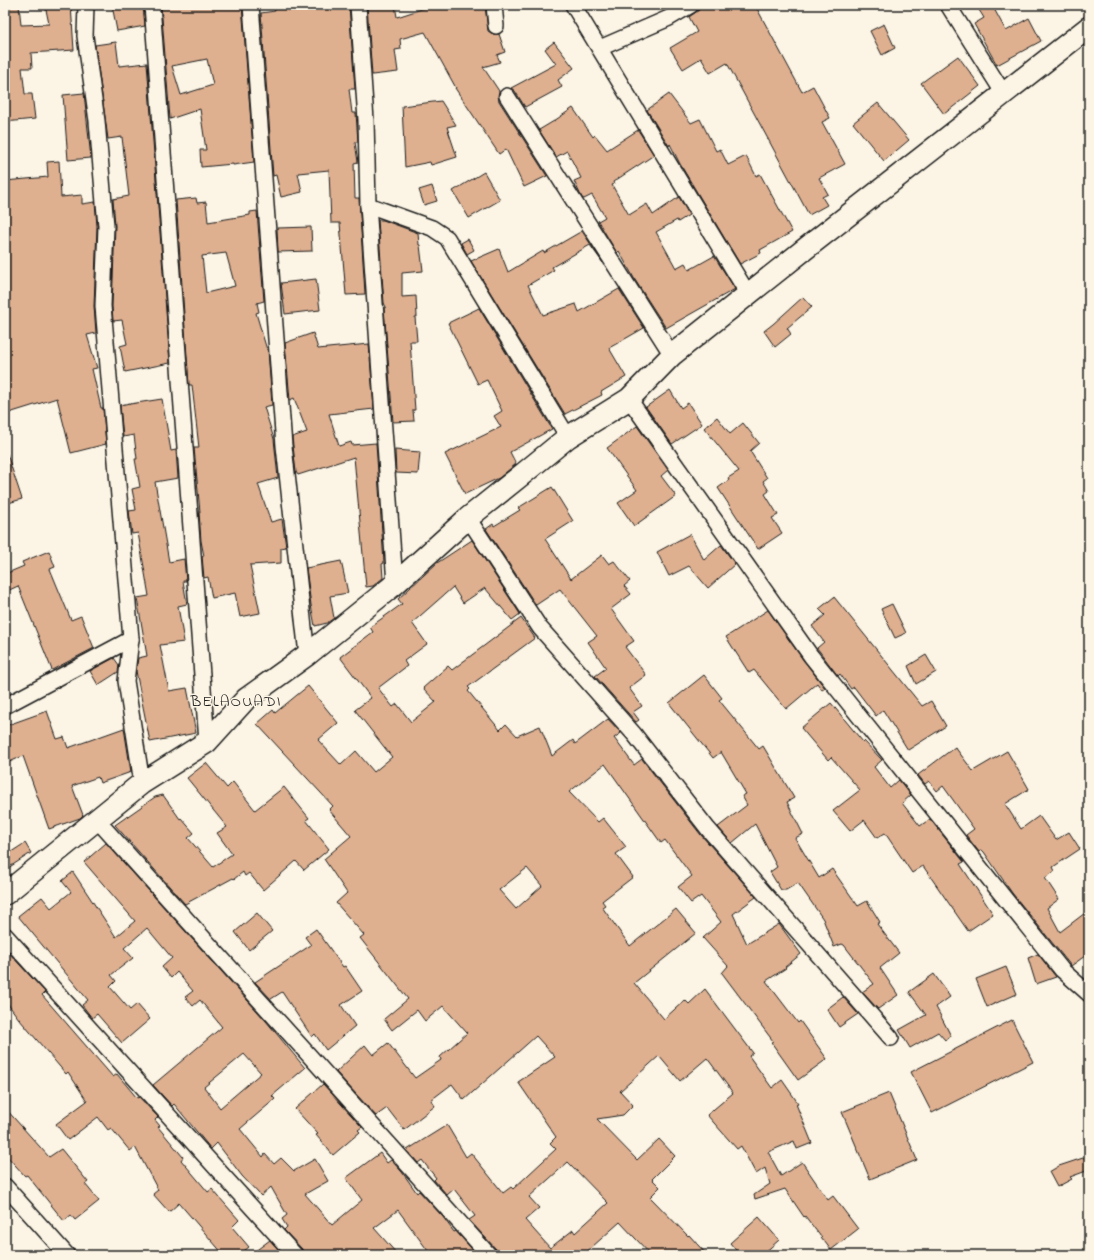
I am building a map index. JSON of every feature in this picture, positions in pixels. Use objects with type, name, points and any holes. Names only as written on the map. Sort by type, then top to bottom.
[{"type":"main road","points":[[5,894],[142,783],[207,742],[246,699],[307,656],[395,584],[468,518],[568,438],[628,399],[672,355],[1089,27]]},
{"type":"street","points":[[86,5],[84,36],[97,121],[106,226],[103,306],[131,640],[126,680],[142,783]]},
{"type":"street","points":[[152,5],[207,742]]},
{"type":"street","points":[[251,5],[284,446],[307,656]]},
{"type":"street","points":[[358,5],[366,120],[368,205],[395,584]]},
{"type":"street","points":[[494,5],[496,26]]},
{"type":"street","points":[[573,5],[748,294]]},
{"type":"street","points":[[600,48],[669,18],[691,5]]},
{"type":"street","points":[[948,5],[1004,94]]},
{"type":"street","points":[[507,96],[672,355]]},
{"type":"street","points":[[368,205],[432,228],[447,238],[568,438]]},
{"type":"street","points":[[628,399],[811,656],[1062,970],[1089,994]]},
{"type":"street","points":[[468,518],[540,628],[634,734],[708,829],[891,1038]]},
{"type":"street","points":[[5,706],[131,640]]},
{"type":"street","points":[[96,820],[489,1255]]},
{"type":"street","points":[[5,935],[295,1255]]},
{"type":"street","points":[[5,1186],[67,1255]]},
{"type":"building","points":[[5,5],[19,5],[21,25],[49,24],[45,5],[71,5],[74,50],[31,53],[32,68],[22,68],[25,94],[32,94],[35,119],[5,122]]},
{"type":"building","points":[[112,5],[143,5],[145,26],[117,31]]},
{"type":"building","points":[[161,5],[242,5],[254,162],[201,167],[200,150],[206,150],[200,109],[170,119]],"holes":[[[207,59],[213,85],[181,95],[172,66]]]},
{"type":"building","points":[[274,5],[349,5],[355,89],[349,89],[352,113],[356,113],[358,142],[355,142],[358,162],[354,163],[355,198],[359,198],[365,294],[346,295],[340,223],[331,223],[329,170],[298,173],[302,192],[281,197],[276,175],[273,176],[261,13],[275,11]]},
{"type":"building","points":[[367,5],[395,5],[397,17],[428,7],[428,5],[485,5],[488,31],[493,34],[499,34],[505,52],[497,55],[500,62],[483,67],[499,91],[499,101],[547,176],[524,187],[506,149],[499,154],[455,88],[425,32],[400,39],[401,49],[395,50],[398,72],[372,75]]},
{"type":"building","points":[[700,5],[755,5],[802,92],[813,86],[830,118],[822,122],[845,164],[819,178],[828,194],[822,197],[827,205],[809,215],[727,63],[710,73],[701,58],[683,69],[670,48],[697,32],[689,17],[699,10]]},
{"type":"building","points":[[976,5],[992,5],[1006,31],[1029,18],[1041,41],[997,65],[974,24],[984,18]]},
{"type":"building","points":[[884,24],[895,48],[882,55],[870,31]]},
{"type":"building","points":[[116,42],[119,66],[147,63],[170,363],[125,372],[120,346],[127,344],[122,320],[113,321],[112,306],[115,226],[113,199],[129,196],[122,137],[108,139],[95,45]]},
{"type":"building","points":[[554,42],[574,68],[558,80],[562,87],[525,107],[515,91],[511,88],[556,64],[545,49]]},
{"type":"building","points":[[958,56],[980,86],[944,114],[921,83]]},
{"type":"building","points":[[84,93],[91,158],[68,160],[63,95]]},
{"type":"building","points":[[669,94],[691,123],[700,119],[716,151],[720,149],[728,165],[746,156],[756,176],[760,174],[792,232],[760,250],[761,253],[740,264],[680,164],[670,144],[669,146],[647,110]]},
{"type":"building","points":[[441,101],[456,125],[447,127],[457,157],[431,165],[430,162],[405,167],[402,106]]},
{"type":"building","points":[[878,103],[909,140],[884,161],[853,123]]},
{"type":"building","points":[[573,108],[593,137],[595,135],[607,150],[638,130],[654,155],[613,182],[614,184],[612,185],[629,215],[647,204],[653,215],[679,197],[689,215],[656,232],[676,268],[685,263],[689,270],[714,256],[735,289],[666,328],[635,280],[619,251],[617,253],[598,221],[605,217],[592,195],[584,199],[582,198],[574,181],[581,178],[567,151],[556,157],[539,130]]},
{"type":"building","points":[[59,161],[61,197],[82,195],[82,204],[95,202],[97,226],[94,306],[96,333],[87,335],[97,368],[92,369],[101,408],[103,408],[106,444],[71,453],[57,398],[9,413],[5,400],[5,181],[48,177],[47,162]]},
{"type":"building","points":[[484,172],[500,200],[469,218],[453,191]]},
{"type":"building","points":[[432,186],[437,201],[424,205],[419,190]]},
{"type":"building","points":[[196,198],[197,203],[206,202],[208,222],[250,215],[250,212],[257,211],[264,301],[257,303],[259,312],[256,313],[267,350],[268,349],[272,405],[264,407],[274,439],[278,478],[258,484],[271,522],[282,519],[286,547],[281,548],[281,563],[250,565],[260,613],[240,617],[235,593],[212,598],[208,577],[204,578],[202,556],[204,556],[201,541],[194,448],[199,448],[192,385],[189,385],[176,200]],"holes":[[[226,253],[235,286],[206,293],[202,256]]]},
{"type":"building","points":[[378,220],[383,220],[418,233],[423,271],[402,273],[402,297],[416,296],[417,317],[415,317],[417,341],[410,341],[415,410],[413,410],[414,421],[393,422],[384,308],[386,307],[384,303]]},
{"type":"building","points":[[311,227],[312,251],[278,252],[277,228]]},
{"type":"building","points":[[582,231],[603,263],[590,245],[552,267],[554,270],[528,285],[543,315],[576,304],[579,312],[619,289],[644,328],[609,348],[626,377],[601,392],[602,395],[565,414],[471,261],[499,249],[508,272],[543,251],[544,253]]},
{"type":"building","points":[[468,239],[474,250],[467,254],[461,243]]},
{"type":"building","points":[[316,279],[320,310],[285,314],[281,283]]},
{"type":"building","points":[[803,297],[812,307],[787,328],[791,334],[775,347],[764,331]]},
{"type":"building","points":[[479,308],[552,429],[510,452],[516,464],[499,478],[465,494],[445,454],[501,427],[494,416],[502,411],[487,380],[478,384],[448,323]]},
{"type":"building","points":[[313,333],[318,349],[369,344],[374,409],[329,414],[339,446],[351,442],[352,445],[376,443],[384,563],[382,564],[383,578],[373,586],[366,587],[354,457],[298,475],[296,472],[292,437],[307,432],[294,398],[290,400],[285,343]]},
{"type":"building","points":[[670,390],[681,408],[688,403],[702,424],[672,444],[646,407]]},
{"type":"building","points":[[162,399],[171,451],[176,450],[178,478],[155,482],[169,562],[184,559],[186,581],[183,581],[187,604],[178,606],[184,642],[160,645],[169,691],[187,688],[196,733],[150,742],[136,671],[138,658],[147,656],[137,598],[149,596],[138,533],[132,534],[129,511],[136,510],[132,489],[140,487],[135,459],[137,459],[134,435],[123,437],[120,405]]},
{"type":"building","points":[[717,417],[730,434],[743,423],[759,443],[750,451],[767,478],[763,481],[769,491],[765,494],[778,515],[772,518],[782,533],[758,549],[718,488],[729,480],[728,478],[739,471],[704,428]]},
{"type":"building","points":[[637,426],[668,470],[661,476],[676,496],[634,526],[618,503],[637,490],[607,448]]},
{"type":"building","points":[[395,450],[420,452],[418,474],[396,473]]},
{"type":"building","points":[[5,454],[7,454],[22,499],[5,504]]},
{"type":"building","points":[[552,487],[573,521],[545,539],[571,579],[602,555],[609,564],[614,561],[630,581],[624,586],[631,594],[611,609],[634,641],[625,647],[646,675],[629,688],[642,706],[633,712],[639,720],[636,722],[595,676],[606,668],[588,642],[597,636],[560,589],[536,605],[486,529],[493,524],[494,526],[520,510],[518,508]]},
{"type":"building","points":[[690,534],[704,560],[721,545],[735,564],[708,588],[689,566],[669,576],[657,552]]},
{"type":"building","points":[[472,540],[520,614],[512,620],[485,588],[463,603],[453,587],[412,623],[427,644],[404,661],[407,666],[378,688],[393,707],[397,704],[411,722],[436,702],[423,688],[448,666],[452,670],[521,618],[535,638],[468,687],[470,689],[468,691],[500,730],[506,724],[517,736],[540,726],[552,756],[573,740],[575,744],[608,719],[621,733],[614,738],[634,765],[642,759],[701,835],[756,897],[733,914],[747,944],[779,924],[801,954],[785,967],[786,968],[766,981],[798,1023],[800,1021],[827,1059],[798,1080],[771,1042],[773,1041],[722,973],[728,966],[703,938],[721,922],[701,896],[691,903],[678,887],[692,876],[665,840],[661,843],[605,764],[569,792],[598,822],[603,818],[626,847],[616,854],[633,877],[602,901],[605,905],[602,907],[630,946],[676,909],[696,933],[634,983],[664,1019],[685,1000],[689,1004],[705,989],[753,1053],[749,1056],[772,1088],[782,1080],[798,1103],[796,1104],[812,1143],[797,1149],[794,1141],[768,1152],[781,1176],[802,1162],[828,1200],[833,1196],[858,1229],[831,1250],[805,1216],[804,1217],[785,1189],[755,1199],[754,1195],[770,1184],[765,1168],[756,1174],[741,1146],[737,1149],[707,1115],[733,1093],[707,1058],[680,1081],[659,1056],[620,1091],[633,1105],[623,1115],[597,1119],[637,1160],[659,1139],[675,1156],[652,1179],[660,1187],[650,1197],[707,1255],[651,1255],[620,1222],[583,1255],[498,1255],[496,1249],[469,1220],[475,1216],[454,1189],[447,1195],[434,1180],[436,1178],[422,1160],[418,1163],[407,1150],[447,1125],[466,1157],[471,1153],[503,1193],[511,1187],[513,1189],[556,1149],[550,1143],[556,1137],[518,1082],[555,1057],[536,1036],[464,1100],[452,1084],[431,1100],[435,1106],[404,1130],[387,1108],[376,1116],[336,1072],[365,1045],[373,1055],[388,1043],[415,1078],[441,1060],[440,1057],[467,1033],[443,1006],[425,1021],[417,1010],[392,1030],[384,1019],[408,999],[360,938],[364,935],[336,903],[347,893],[324,859],[351,836],[329,810],[333,806],[257,724],[273,710],[275,713],[308,686],[338,723],[318,740],[341,765],[356,751],[374,772],[392,757],[355,710],[371,698],[340,657],[373,632],[370,627],[402,604],[398,599],[437,563]],"holes":[[[527,868],[542,886],[516,909],[499,890]],[[568,1162],[608,1203],[575,1233],[573,1230],[550,1248],[525,1220],[539,1208],[529,1197]]]},
{"type":"building","points":[[49,551],[55,567],[50,569],[71,620],[81,616],[94,648],[52,670],[18,586],[5,592],[5,574],[24,566],[22,562]]},
{"type":"building","points":[[341,561],[348,593],[330,596],[334,618],[327,623],[315,626],[306,568]]},
{"type":"building","points":[[834,597],[922,706],[931,701],[946,726],[908,750],[883,710],[876,716],[854,687],[851,689],[840,674],[838,676],[817,648],[824,642],[812,626],[825,615],[819,609]]},
{"type":"building","points":[[892,604],[906,633],[895,638],[881,609]]},
{"type":"building","points":[[768,610],[825,688],[822,690],[817,683],[786,709],[754,670],[749,673],[726,637]]},
{"type":"building","points":[[926,655],[936,672],[916,684],[908,666]]},
{"type":"building","points":[[114,658],[119,665],[118,672],[98,685],[90,671]]},
{"type":"building","points":[[704,675],[722,698],[719,700],[759,749],[763,746],[794,798],[787,802],[803,834],[795,838],[819,878],[832,869],[858,906],[867,901],[880,922],[877,924],[899,953],[880,968],[898,995],[878,1009],[862,992],[874,984],[844,945],[842,944],[834,947],[823,919],[798,883],[786,890],[781,890],[770,872],[777,867],[755,824],[732,843],[718,827],[747,805],[742,796],[746,794],[721,752],[713,758],[669,703]]},
{"type":"building","points":[[831,703],[863,742],[864,741],[882,760],[874,767],[890,788],[899,780],[911,795],[902,803],[920,826],[930,819],[964,862],[960,864],[993,914],[968,931],[923,866],[912,873],[885,833],[877,838],[864,820],[850,831],[833,811],[860,790],[831,757],[828,760],[801,728]]},
{"type":"building","points":[[47,711],[57,739],[64,737],[68,748],[124,728],[131,772],[100,783],[98,777],[72,786],[83,815],[80,818],[49,829],[23,756],[5,764],[5,726]]},
{"type":"building","points":[[955,747],[973,771],[1007,751],[1029,789],[1005,804],[1021,829],[1039,816],[1056,840],[1069,832],[1080,849],[1053,867],[1055,871],[1045,878],[1059,899],[1047,908],[1060,932],[1089,910],[1089,953],[1071,966],[1012,893],[984,852],[982,850],[979,852],[966,835],[974,829],[943,786],[937,791],[929,781],[925,784],[918,775]]},
{"type":"building","points":[[206,763],[227,788],[233,782],[255,810],[284,787],[309,818],[306,820],[329,849],[304,870],[296,861],[263,890],[249,873],[245,876],[243,872],[234,879],[233,878],[185,904],[115,825],[155,797],[163,795],[180,819],[181,818],[194,833],[188,838],[213,867],[232,854],[217,833],[227,827],[187,778]]},
{"type":"building","points":[[25,843],[31,853],[5,870],[5,856]]},
{"type":"building","points":[[106,843],[266,1021],[305,1068],[272,1096],[275,1099],[240,1129],[263,1157],[265,1154],[274,1164],[281,1158],[294,1171],[315,1159],[328,1181],[305,1194],[332,1225],[362,1200],[346,1178],[380,1153],[387,1163],[391,1160],[402,1172],[417,1193],[419,1191],[443,1217],[454,1232],[456,1231],[477,1255],[431,1255],[398,1210],[374,1228],[398,1255],[304,1255],[302,1249],[284,1230],[287,1227],[282,1219],[287,1215],[271,1187],[261,1196],[242,1176],[217,1143],[211,1149],[174,1104],[172,1106],[153,1085],[222,1027],[200,1000],[193,1006],[185,997],[193,991],[177,972],[171,978],[162,967],[172,958],[147,928],[124,948],[133,958],[111,975],[116,981],[110,987],[130,1010],[137,1004],[150,1019],[122,1043],[97,1014],[92,1018],[82,1005],[88,1000],[18,916],[42,897],[51,908],[71,892],[62,881],[73,872],[116,937],[135,921],[84,862]],"holes":[[[244,1054],[261,1073],[220,1108],[204,1087]]]},
{"type":"building","points":[[257,913],[272,931],[249,950],[235,932]]},
{"type":"building","points":[[316,929],[343,967],[345,966],[362,991],[341,1005],[355,1026],[326,1050],[315,1034],[312,1037],[282,992],[271,999],[255,982],[311,945],[305,937]]},
{"type":"building","points":[[8,952],[45,992],[42,995],[113,1077],[117,1074],[137,1098],[139,1097],[158,1117],[155,1120],[160,1126],[158,1127],[183,1157],[181,1160],[208,1192],[212,1189],[239,1220],[232,1227],[249,1247],[239,1255],[224,1255],[179,1203],[169,1212],[153,1194],[158,1190],[135,1147],[130,1151],[111,1128],[108,1130],[98,1117],[68,1140],[56,1124],[87,1101],[68,1072],[66,1074],[19,1019],[5,1000],[5,954]]},
{"type":"building","points":[[1038,954],[1056,977],[1036,984],[1028,958]]},
{"type":"building","points":[[1006,967],[1017,994],[987,1007],[976,979]]},
{"type":"building","points":[[934,974],[950,997],[936,1007],[951,1036],[945,1040],[938,1032],[910,1048],[899,1030],[926,1015],[909,992]]},
{"type":"building","points":[[843,997],[858,1014],[839,1027],[827,1009]]},
{"type":"building","points":[[1012,1020],[1033,1062],[932,1113],[911,1072]]},
{"type":"building","points":[[323,1084],[362,1127],[358,1130],[360,1132],[333,1155],[316,1135],[318,1134],[295,1109]]},
{"type":"building","points":[[889,1093],[917,1160],[870,1179],[842,1112]]},
{"type":"building","points":[[5,1108],[49,1157],[61,1149],[88,1182],[85,1184],[99,1201],[75,1220],[71,1215],[64,1221],[27,1175],[25,1176],[5,1154]]},
{"type":"building","points":[[1089,1156],[1089,1170],[1070,1177],[1072,1179],[1057,1187],[1049,1172],[1059,1166]]},
{"type":"building","points":[[759,1217],[779,1240],[762,1255],[740,1255],[730,1243]]},
{"type":"building","points":[[270,1240],[283,1255],[250,1255]]},
{"type":"district","name":"BELAOUADI","points":[[236,702]]}]
